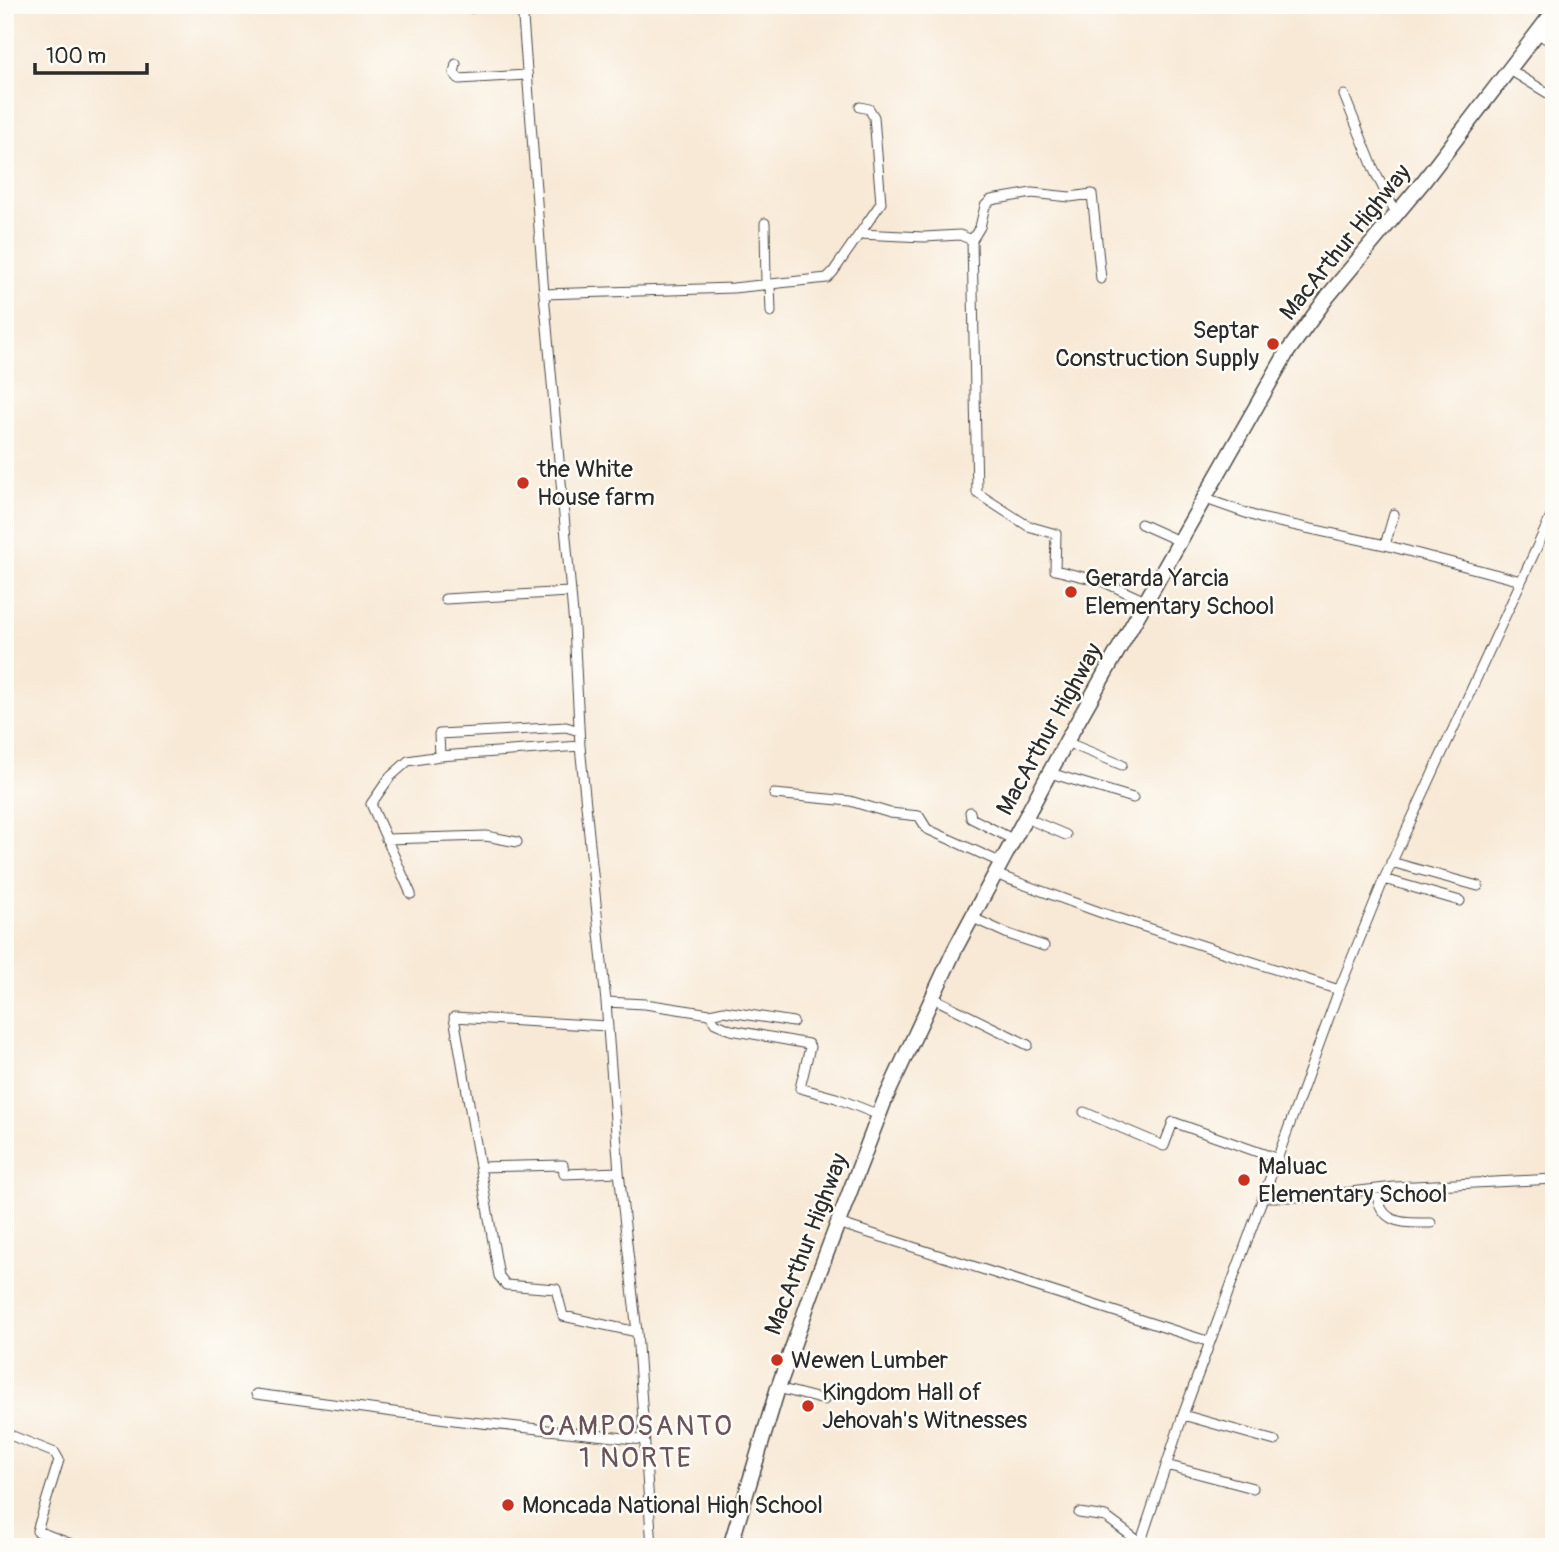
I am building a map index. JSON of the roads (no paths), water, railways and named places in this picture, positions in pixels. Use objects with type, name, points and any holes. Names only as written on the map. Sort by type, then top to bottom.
[{"type":"highway","name":"MacArthur Highway","points":[[730,1547],[778,1388],[879,1115],[955,949],[1066,742],[1299,334],[1554,11]]},
{"type":"street","points":[[522,5],[544,294],[574,626],[580,746],[637,1332],[652,1547]]},
{"type":"street","points":[[1537,33],[1554,44]]},
{"type":"street","points":[[456,64],[454,73],[460,79],[527,75]]},
{"type":"street","points":[[1510,69],[1554,97]]},
{"type":"street","points":[[1344,95],[1375,172],[1396,214]]},
{"type":"street","points":[[544,294],[733,288],[827,278],[860,234],[881,198],[874,117],[872,111],[860,107]]},
{"type":"street","points":[[1101,279],[1092,194],[1070,197],[1032,193],[991,200],[985,206],[980,227],[972,240],[977,493],[1028,526],[1056,534],[1055,570],[1104,582],[1146,601]]},
{"type":"street","points":[[765,223],[771,312]]},
{"type":"street","points":[[860,234],[924,237],[960,235],[972,240]]},
{"type":"street","points":[[1203,498],[1259,518],[1385,545],[1521,581]]},
{"type":"street","points":[[1079,1513],[1106,1517],[1140,1545],[1183,1415],[1339,990],[1391,862],[1554,510]]},
{"type":"street","points":[[1385,545],[1394,514]]},
{"type":"street","points":[[1141,524],[1179,541]]},
{"type":"street","points":[[445,599],[569,592]]},
{"type":"street","points":[[440,756],[439,734],[566,727],[579,732]]},
{"type":"street","points":[[1066,742],[1122,765]]},
{"type":"street","points":[[411,894],[371,804],[390,777],[408,761],[440,756],[580,746]]},
{"type":"street","points":[[1050,773],[1133,798]]},
{"type":"street","points":[[774,794],[850,801],[890,813],[919,816],[927,829],[999,868],[1102,913],[1339,990]]},
{"type":"street","points":[[970,812],[975,821],[1014,840]]},
{"type":"street","points":[[1026,818],[1066,835]]},
{"type":"street","points":[[386,839],[486,836],[517,842]]},
{"type":"street","points":[[1391,862],[1478,886]]},
{"type":"street","points":[[1384,879],[1461,901]]},
{"type":"street","points":[[973,918],[1044,946]]},
{"type":"street","points":[[933,998],[1028,1045]]},
{"type":"street","points":[[606,1002],[645,1004],[710,1014],[724,1011],[793,1022]]},
{"type":"street","points":[[710,1014],[715,1023],[731,1030],[808,1044],[810,1047],[800,1088],[836,1098],[879,1115]]},
{"type":"street","points":[[607,1026],[454,1017],[499,1276],[506,1285],[556,1289],[563,1316],[637,1332]]},
{"type":"street","points":[[1084,1112],[1164,1146],[1173,1122],[1278,1159]]},
{"type":"street","points":[[480,1167],[563,1166],[564,1174],[620,1172]]},
{"type":"street","points":[[1264,1197],[1315,1196],[1554,1179]]},
{"type":"street","points":[[1376,1190],[1378,1203],[1389,1218],[1402,1223],[1431,1223]]},
{"type":"street","points":[[838,1223],[1210,1342]]},
{"type":"street","points":[[778,1388],[824,1400]]},
{"type":"street","points":[[256,1394],[462,1421],[644,1440]]},
{"type":"street","points":[[1183,1415],[1275,1441]]},
{"type":"street","points":[[5,1433],[55,1453],[59,1460],[37,1531],[79,1547]]},
{"type":"street","points":[[1166,1465],[1254,1488]]},
{"type":"place","name":"Septar Construction Supply","points":[[1273,344]]},
{"type":"place","name":"the White House farm","points":[[523,483]]},
{"type":"place","name":"Gerarda Yarcia Elementary School","points":[[1071,592]]},
{"type":"place","name":"Maluac Elementary School","points":[[1244,1180]]},
{"type":"place","name":"Wewen Lumber","points":[[777,1360]]},
{"type":"place","name":"Kingdom Hall of Jehovah's Witnesses","points":[[808,1406]]},
{"type":"place","name":"Moncada National High School","points":[[508,1505]]},
{"type":"district","name":"CAMPOSANTO 1 NORTE","points":[[636,1441]]}]
